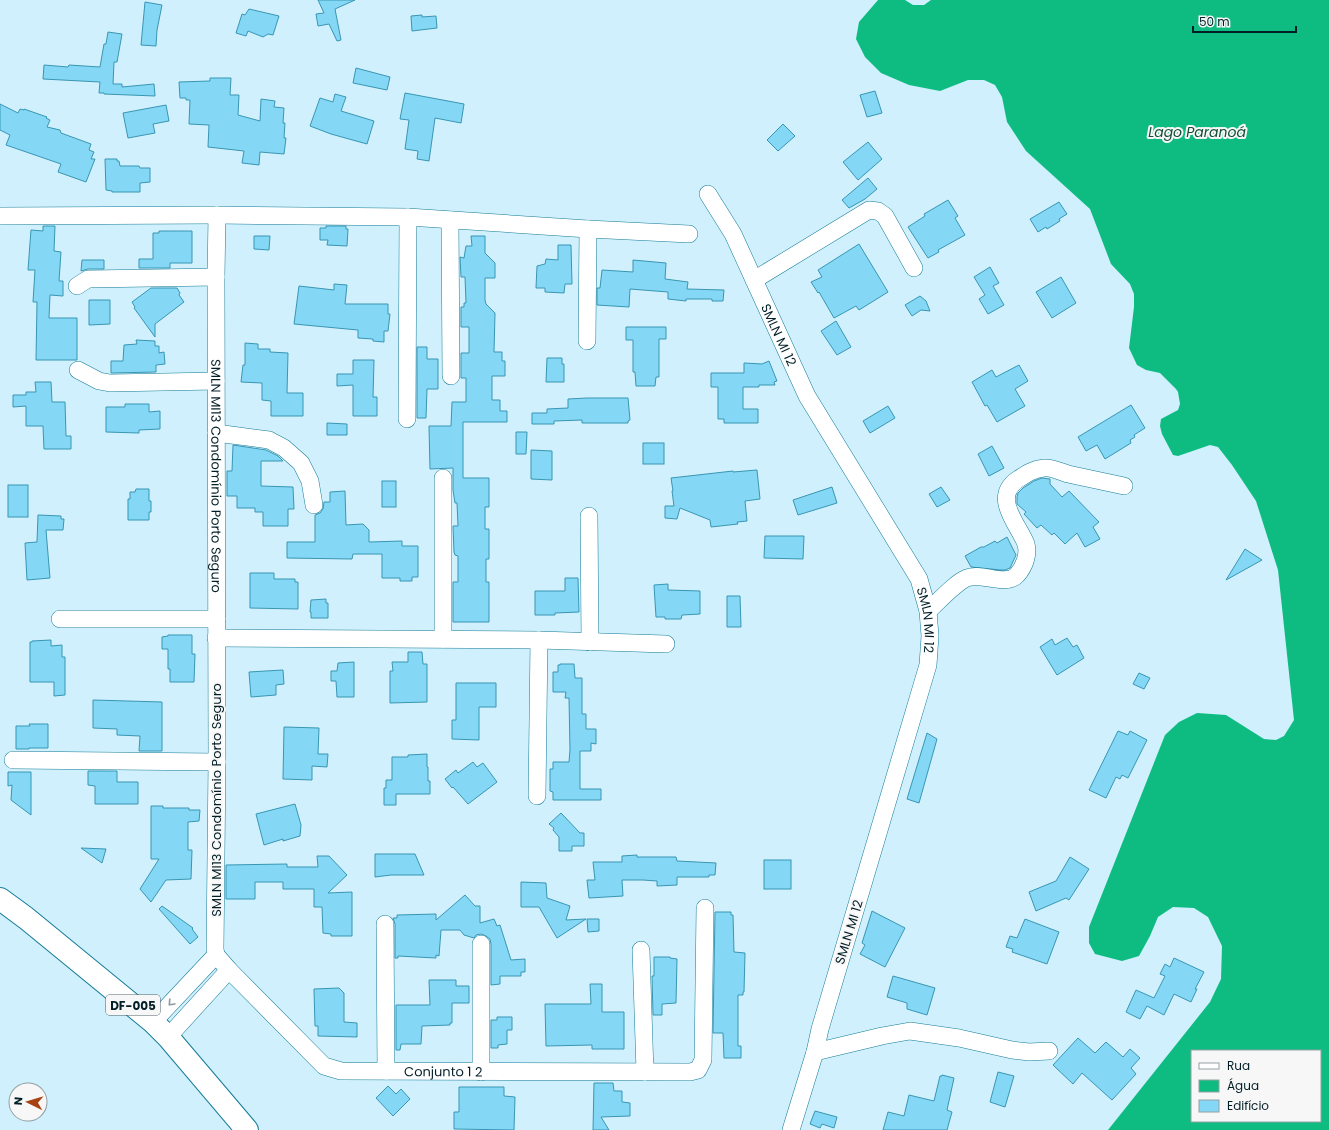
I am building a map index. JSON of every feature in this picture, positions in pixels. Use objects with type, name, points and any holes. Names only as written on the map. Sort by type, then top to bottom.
[{"type":"main road","name":"DF-005","points":[[0,899],[26,918],[161,1029],[247,1130]]},
{"type":"street","name":"SMLN MI 12","points":[[708,194],[733,234],[807,396],[919,579],[928,611],[930,636],[928,666],[791,1130]]},
{"type":"street","points":[[754,280],[869,210],[878,211],[885,216],[914,268]]},
{"type":"street","points":[[0,216],[217,215],[408,218],[689,234]]},
{"type":"street","name":"SMLN MI13 Condomínio Porto Seguro","points":[[216,955],[217,215]]},
{"type":"street","points":[[407,419],[408,218]]},
{"type":"street","points":[[450,220],[450,376]]},
{"type":"street","points":[[587,341],[588,229]]},
{"type":"street","points":[[77,286],[88,279],[216,276]]},
{"type":"street","points":[[78,370],[99,381],[110,383],[216,381]]},
{"type":"street","points":[[216,434],[269,440],[284,448],[301,463],[310,481],[314,505]]},
{"type":"street","points":[[928,611],[954,587],[967,578],[978,576],[1007,580],[1016,577],[1023,567],[1026,557],[1026,545],[1006,503],[1006,493],[1012,484],[1029,472],[1046,468],[1124,486]]},
{"type":"street","points":[[443,478],[443,639]]},
{"type":"street","points":[[589,516],[590,642]]},
{"type":"street","points":[[60,619],[217,619]]},
{"type":"street","points":[[216,638],[539,640],[666,644]]},
{"type":"street","points":[[537,796],[539,640]]},
{"type":"street","points":[[13,760],[217,762]]},
{"type":"street","name":"Conjunto 1 2","points":[[229,970],[324,1066],[340,1071],[690,1072],[698,1070],[703,1060],[705,908]]},
{"type":"street","points":[[386,924],[386,1071]]},
{"type":"street","points":[[481,944],[481,1072]]},
{"type":"street","points":[[641,950],[645,1072]]},
{"type":"street","points":[[216,955],[229,970],[181,1021],[161,1029],[189,984],[216,955]]},
{"type":"street","points":[[189,984],[202,1000]]},
{"type":"street","points":[[815,1052],[910,1031],[959,1038],[1012,1050],[1029,1052],[1049,1051]]},
{"type":"water","name":"Lago Paranoá","points":[[878,0],[905,0],[913,5],[924,5],[931,0],[1329,0],[1329,1130],[1108,1130],[1210,1002],[1221,979],[1222,946],[1208,917],[1194,908],[1173,907],[1158,917],[1139,956],[1122,961],[1095,954],[1089,943],[1089,927],[1165,735],[1179,722],[1197,713],[1226,715],[1264,739],[1276,740],[1284,736],[1294,720],[1278,570],[1256,501],[1218,447],[1210,445],[1178,456],[1173,455],[1162,434],[1160,426],[1161,419],[1178,410],[1180,404],[1178,392],[1160,373],[1146,370],[1137,365],[1129,348],[1134,307],[1134,294],[1130,284],[1111,264],[1090,209],[1026,151],[1007,122],[1002,97],[995,85],[984,80],[968,80],[940,91],[909,85],[881,73],[865,57],[856,39],[859,22]]},
{"type":"building","points":[[318,0],[355,0],[335,9],[341,40],[337,41],[329,24],[318,26],[316,14],[324,13]]},
{"type":"building","points":[[145,2],[162,5],[157,30],[156,46],[141,45]]},
{"type":"building","points":[[249,9],[279,16],[273,35],[268,34],[263,37],[248,31],[246,36],[236,33],[242,14],[245,15]]},
{"type":"building","points":[[422,15],[422,17],[436,16],[437,28],[412,31],[411,16]]},
{"type":"building","points":[[108,32],[122,34],[117,62],[114,62],[113,84],[122,84],[122,87],[154,84],[155,96],[104,94],[99,93],[100,82],[43,79],[44,65],[100,67],[104,44],[106,44]]},
{"type":"building","points":[[356,68],[390,77],[387,90],[353,83]]},
{"type":"building","points":[[210,78],[231,78],[230,95],[239,95],[238,115],[260,121],[261,99],[275,101],[274,107],[284,108],[284,138],[286,138],[284,154],[260,152],[259,165],[242,163],[244,151],[208,147],[209,125],[189,124],[190,100],[180,98],[179,82],[210,81]]},
{"type":"building","points":[[875,91],[882,113],[867,117],[860,95]]},
{"type":"building","points":[[405,93],[464,104],[461,123],[435,118],[429,161],[417,159],[418,151],[405,149],[409,120],[400,119]]},
{"type":"building","points":[[335,94],[346,97],[341,111],[374,121],[367,144],[331,134],[310,126],[320,98],[333,102]]},
{"type":"building","points":[[0,104],[18,113],[20,109],[24,109],[47,117],[46,118],[50,120],[47,127],[60,130],[61,133],[91,144],[89,150],[94,152],[91,159],[95,159],[86,182],[58,172],[61,164],[6,145],[10,135],[0,130]]},
{"type":"building","points":[[166,105],[169,121],[153,124],[155,133],[128,138],[123,113]]},
{"type":"building","points":[[783,124],[795,136],[778,151],[767,140]]},
{"type":"building","points":[[868,142],[882,159],[858,180],[843,162]]},
{"type":"building","points":[[105,159],[117,159],[120,166],[139,166],[140,168],[150,168],[150,182],[140,183],[140,192],[112,192],[106,190]]},
{"type":"building","points":[[868,178],[877,189],[865,199],[849,208],[842,200]]},
{"type":"building","points":[[948,200],[958,216],[955,218],[965,235],[938,250],[939,252],[928,258],[908,227],[925,216],[924,214]]},
{"type":"building","points":[[1059,202],[1067,214],[1059,219],[1060,221],[1047,229],[1046,227],[1038,232],[1030,219]]},
{"type":"building","points":[[43,226],[55,226],[54,251],[61,252],[59,281],[63,281],[63,296],[50,295],[49,318],[77,318],[77,360],[36,360],[37,302],[33,302],[35,270],[28,270],[31,230],[43,231]]},
{"type":"building","points":[[326,226],[346,226],[346,229],[348,229],[347,246],[327,245],[328,240],[320,240],[320,228],[326,228]]},
{"type":"building","points":[[159,231],[192,231],[192,263],[170,263],[170,268],[139,268],[139,259],[153,259],[153,233],[159,233]]},
{"type":"building","points":[[254,236],[270,236],[269,250],[254,249]]},
{"type":"building","points":[[471,236],[485,236],[485,253],[495,263],[495,278],[485,278],[485,300],[486,304],[495,313],[494,352],[502,352],[502,361],[505,361],[505,376],[492,376],[492,400],[500,400],[500,411],[507,411],[507,422],[463,422],[463,478],[489,478],[489,507],[485,507],[485,529],[489,529],[489,559],[486,559],[486,582],[489,582],[489,622],[453,622],[453,582],[458,582],[458,556],[455,555],[454,552],[453,526],[458,526],[457,503],[455,503],[453,490],[453,468],[430,469],[429,426],[451,426],[452,402],[466,402],[466,378],[461,378],[461,353],[469,353],[469,327],[461,327],[461,307],[464,307],[464,303],[466,303],[465,277],[461,277],[460,257],[464,258],[466,246],[472,246]]},
{"type":"building","points":[[859,244],[888,292],[859,310],[856,306],[834,318],[819,292],[818,293],[811,282],[822,277],[818,270]]},
{"type":"building","points":[[558,245],[571,245],[572,284],[565,284],[564,293],[545,292],[545,288],[536,288],[537,266],[545,264],[546,259],[558,260]]},
{"type":"building","points":[[82,260],[104,260],[104,269],[88,269],[81,271]]},
{"type":"building","points":[[633,260],[666,263],[665,279],[688,282],[687,289],[724,290],[723,301],[712,301],[712,299],[686,299],[686,301],[668,299],[668,292],[630,289],[629,307],[597,305],[597,288],[600,288],[602,270],[633,272]]},
{"type":"building","points":[[990,267],[999,283],[993,286],[1004,305],[988,314],[979,299],[985,295],[974,277]]},
{"type":"building","points":[[1061,277],[1076,303],[1052,318],[1036,292]]},
{"type":"building","points":[[334,284],[347,285],[345,304],[388,304],[388,314],[390,314],[388,331],[384,331],[384,342],[373,341],[373,339],[358,338],[358,330],[294,324],[299,286],[334,290]]},
{"type":"building","points":[[151,288],[177,288],[180,293],[179,295],[184,302],[155,324],[155,337],[134,308],[135,307],[132,302]]},
{"type":"building","points":[[920,296],[926,301],[930,311],[921,310],[912,316],[905,305]]},
{"type":"building","points":[[89,300],[110,300],[110,324],[89,325]]},
{"type":"building","points":[[836,321],[851,347],[837,355],[821,331]]},
{"type":"building","points":[[626,327],[666,327],[666,339],[659,339],[659,377],[656,377],[655,386],[636,386],[635,372],[633,372],[633,340],[626,340]]},
{"type":"building","points":[[136,340],[155,341],[155,346],[159,346],[159,353],[164,352],[165,364],[156,365],[156,372],[111,373],[111,361],[123,361],[124,345],[137,344]]},
{"type":"building","points":[[245,343],[258,344],[258,349],[270,349],[270,352],[288,353],[287,393],[303,393],[303,416],[271,416],[271,401],[262,400],[262,383],[241,382],[243,365],[245,365]]},
{"type":"building","points":[[417,347],[427,347],[427,359],[438,359],[438,389],[427,389],[426,418],[417,418]]},
{"type":"building","points":[[547,358],[562,358],[562,364],[564,364],[564,382],[546,382]]},
{"type":"building","points":[[353,360],[374,360],[373,397],[377,397],[377,416],[353,416],[353,385],[337,386],[337,374],[353,374]]},
{"type":"building","points":[[769,361],[777,381],[774,382],[775,385],[743,387],[743,409],[758,409],[758,423],[724,423],[724,419],[718,419],[718,387],[711,387],[711,373],[744,373],[744,363],[762,364]]},
{"type":"building","points":[[1019,365],[1028,381],[1015,389],[1025,406],[997,422],[987,405],[985,406],[972,382],[992,370],[996,377]]},
{"type":"building","points":[[35,382],[51,382],[52,402],[65,402],[66,436],[71,436],[71,449],[44,449],[43,426],[26,426],[26,406],[13,407],[13,395],[26,395],[26,392],[36,392]]},
{"type":"building","points":[[628,398],[630,420],[628,423],[582,423],[582,420],[554,421],[554,424],[532,424],[532,413],[547,413],[547,409],[568,408],[568,399]]},
{"type":"building","points":[[125,404],[149,404],[149,412],[160,411],[160,429],[139,430],[139,433],[106,432],[106,407],[125,407]]},
{"type":"building","points":[[1131,405],[1145,428],[1134,435],[1135,437],[1130,440],[1131,443],[1105,459],[1097,445],[1086,451],[1078,437]]},
{"type":"building","points":[[888,406],[895,418],[870,433],[863,421]]},
{"type":"building","points":[[327,423],[347,424],[347,435],[327,435]]},
{"type":"building","points":[[516,432],[527,432],[526,454],[516,454]]},
{"type":"building","points":[[643,443],[664,443],[664,464],[643,464]]},
{"type":"building","points":[[233,445],[266,450],[278,456],[283,461],[261,461],[261,486],[293,487],[294,509],[288,509],[288,526],[263,526],[263,512],[255,512],[255,508],[237,508],[237,496],[227,496],[227,471],[232,471]]},
{"type":"building","points":[[992,446],[1004,468],[989,476],[978,454]]},
{"type":"building","points":[[531,450],[552,451],[552,480],[531,479]]},
{"type":"building","points":[[757,470],[760,499],[745,501],[747,521],[737,522],[738,524],[711,527],[710,520],[680,508],[677,519],[665,518],[665,506],[674,506],[671,478],[733,471]]},
{"type":"building","points":[[1042,478],[1050,479],[1050,484],[1062,497],[1069,491],[1099,522],[1093,527],[1100,539],[1085,547],[1077,533],[1065,544],[1054,533],[1052,535],[1041,525],[1037,528],[1024,514],[1026,512],[1017,504],[1017,497],[1018,493],[1023,488]]},
{"type":"building","points":[[382,481],[396,481],[396,507],[382,507]]},
{"type":"building","points":[[8,485],[28,485],[28,517],[8,517]]},
{"type":"building","points":[[832,487],[837,503],[798,515],[793,500]]},
{"type":"building","points":[[941,487],[950,500],[937,507],[929,494]]},
{"type":"building","points":[[136,489],[149,489],[151,512],[149,512],[149,520],[128,520],[128,499],[130,499],[130,492],[135,492]]},
{"type":"building","points":[[345,491],[346,525],[363,524],[369,530],[369,542],[402,541],[402,546],[418,546],[418,577],[412,577],[412,581],[400,581],[400,578],[382,578],[382,554],[353,554],[352,559],[287,558],[287,542],[315,542],[315,515],[320,513],[323,509],[324,502],[330,502],[330,492]]},
{"type":"building","points":[[38,515],[61,516],[61,519],[64,519],[63,530],[46,530],[50,578],[27,580],[25,543],[37,542]]},
{"type":"building","points":[[765,536],[804,536],[803,559],[764,558]]},
{"type":"building","points":[[1007,537],[1016,555],[1010,568],[1001,570],[971,567],[965,556],[981,547],[995,541],[997,543]]},
{"type":"building","points":[[1245,549],[1262,560],[1226,580]]},
{"type":"building","points":[[250,573],[274,573],[274,579],[295,579],[295,582],[298,582],[298,609],[250,608]]},
{"type":"building","points":[[565,578],[578,578],[579,612],[555,613],[555,615],[535,615],[535,591],[565,591]]},
{"type":"building","points":[[668,584],[668,590],[700,591],[700,614],[682,615],[681,619],[665,619],[665,617],[656,617],[654,585]]},
{"type":"building","points":[[727,596],[740,596],[741,627],[727,627]]},
{"type":"building","points":[[326,599],[326,603],[328,603],[328,618],[311,618],[311,600]]},
{"type":"building","points":[[168,635],[192,635],[192,654],[195,654],[194,682],[170,682],[170,669],[168,669],[168,649],[162,649],[162,637]]},
{"type":"building","points":[[1067,638],[1073,647],[1077,645],[1084,658],[1057,675],[1040,647],[1052,639],[1055,645]]},
{"type":"building","points":[[51,640],[51,646],[62,645],[62,657],[65,657],[65,695],[54,696],[54,682],[30,682],[30,642]]},
{"type":"building","points":[[408,652],[422,652],[423,664],[427,664],[427,702],[390,703],[390,671],[393,671],[392,662],[408,662]]},
{"type":"building","points":[[354,662],[354,697],[337,697],[336,681],[331,681],[331,671],[337,671],[338,663]]},
{"type":"building","points":[[574,664],[575,678],[582,678],[582,714],[586,714],[586,729],[596,729],[596,744],[591,743],[591,751],[580,751],[580,789],[601,789],[601,800],[553,800],[553,792],[550,791],[550,769],[553,769],[553,762],[569,762],[570,750],[569,698],[565,698],[566,692],[553,692],[553,672],[558,672],[558,665]]},
{"type":"building","points":[[283,670],[284,684],[276,685],[276,695],[251,697],[249,672]]},
{"type":"building","points":[[1139,673],[1150,678],[1144,689],[1133,684]]},
{"type":"building","points":[[456,683],[496,683],[496,707],[479,707],[479,740],[452,739],[452,720],[456,720]]},
{"type":"building","points":[[93,700],[162,702],[162,751],[139,751],[140,736],[117,735],[117,729],[93,728]]},
{"type":"building","points":[[29,724],[48,724],[48,748],[16,749],[16,726],[30,726]]},
{"type":"building","points":[[284,727],[319,728],[318,754],[328,754],[327,767],[312,766],[312,780],[283,779]]},
{"type":"building","points":[[1118,731],[1128,735],[1130,731],[1147,740],[1128,778],[1122,775],[1120,779],[1116,777],[1106,798],[1089,790]]},
{"type":"building","points":[[927,733],[937,739],[919,803],[907,799]]},
{"type":"building","points":[[427,754],[430,794],[396,794],[396,805],[384,805],[384,788],[386,788],[386,780],[392,780],[392,757],[408,757],[408,755]]},
{"type":"building","points":[[473,762],[477,767],[483,763],[497,782],[468,804],[445,779],[456,770],[458,773]]},
{"type":"building","points":[[88,771],[117,771],[117,782],[138,782],[138,804],[95,804],[95,786],[88,785]]},
{"type":"building","points":[[8,772],[31,772],[31,815],[11,800],[12,785],[8,786]]},
{"type":"building","points":[[295,804],[301,825],[300,836],[283,841],[283,839],[264,845],[256,814]]},
{"type":"building","points":[[151,806],[200,810],[199,821],[188,822],[188,850],[192,850],[191,879],[166,880],[151,902],[140,889],[159,859],[151,859]]},
{"type":"building","points":[[561,813],[580,833],[584,833],[584,846],[572,846],[572,851],[559,851],[559,837],[553,830],[554,828],[549,824]]},
{"type":"building","points":[[81,848],[106,849],[102,863]]},
{"type":"building","points":[[375,854],[415,854],[424,875],[391,875],[375,877]]},
{"type":"building","points":[[637,855],[637,857],[676,857],[677,861],[716,863],[715,875],[709,875],[709,877],[677,877],[677,885],[657,886],[657,881],[622,880],[623,896],[589,898],[587,880],[595,880],[593,862],[622,862],[622,856]]},
{"type":"building","points":[[317,856],[329,856],[347,875],[328,893],[352,892],[352,936],[331,936],[331,934],[323,933],[322,907],[314,907],[314,889],[283,889],[283,882],[255,882],[255,899],[226,899],[226,865],[287,864],[287,867],[318,867]]},
{"type":"building","points":[[1070,857],[1089,869],[1069,900],[1066,898],[1036,911],[1029,892],[1056,881]]},
{"type":"building","points":[[764,860],[791,860],[791,889],[764,889]]},
{"type":"building","points":[[521,882],[546,883],[547,898],[570,906],[566,920],[586,919],[557,938],[539,907],[521,907]]},
{"type":"building","points":[[465,895],[475,906],[480,906],[480,923],[494,919],[497,926],[500,925],[511,960],[525,959],[525,972],[521,972],[521,976],[500,976],[500,984],[491,985],[490,939],[481,934],[476,935],[474,938],[464,935],[460,930],[441,930],[439,956],[436,955],[436,958],[398,956],[398,958],[395,958],[395,924],[393,918],[397,918],[397,915],[436,914],[436,920]]},
{"type":"building","points":[[162,906],[193,928],[192,929],[198,937],[190,944],[159,909]]},
{"type":"building","points":[[872,911],[905,928],[885,967],[860,954],[865,945],[862,943]]},
{"type":"building","points":[[715,912],[731,912],[731,915],[733,915],[734,952],[745,953],[744,992],[743,995],[738,995],[738,1046],[741,1046],[741,1058],[724,1058],[723,1033],[713,1033]]},
{"type":"building","points":[[587,919],[599,919],[599,931],[588,932]]},
{"type":"building","points":[[1025,919],[1059,932],[1047,964],[1012,952],[1013,949],[1006,947],[1010,936],[1017,938]]},
{"type":"building","points":[[654,957],[670,957],[677,959],[676,1003],[662,1004],[662,1015],[653,1015],[652,976],[654,976]]},
{"type":"building","points":[[1174,958],[1204,972],[1195,989],[1197,989],[1191,1002],[1174,994],[1164,1015],[1147,1006],[1140,1019],[1126,1012],[1136,990],[1154,998],[1165,976],[1160,974],[1165,964],[1170,967]]},
{"type":"building","points":[[893,976],[935,988],[927,1015],[907,1009],[907,1003],[887,997]]},
{"type":"building","points":[[429,980],[456,980],[456,986],[469,986],[469,1003],[452,1003],[452,1023],[450,1023],[450,1025],[422,1026],[421,1044],[401,1044],[400,1050],[396,1050],[396,1005],[430,1005]]},
{"type":"building","points":[[590,984],[602,984],[602,1012],[624,1012],[624,1049],[592,1049],[592,1045],[546,1046],[545,1004],[591,1004]]},
{"type":"building","points":[[339,988],[344,993],[344,1022],[357,1023],[357,1037],[318,1036],[318,1026],[315,1026],[314,989]]},
{"type":"building","points":[[497,1017],[512,1017],[512,1030],[507,1030],[507,1044],[498,1045],[498,1048],[491,1048],[491,1020],[497,1020]]},
{"type":"building","points":[[1078,1038],[1095,1053],[1106,1042],[1123,1057],[1130,1049],[1140,1058],[1131,1068],[1136,1074],[1112,1100],[1082,1073],[1073,1084],[1053,1065]]},
{"type":"building","points":[[998,1072],[1014,1076],[1005,1107],[990,1102]]},
{"type":"building","points":[[942,1075],[954,1078],[947,1110],[952,1112],[947,1130],[883,1130],[888,1112],[904,1116],[909,1095],[934,1101],[940,1076]]},
{"type":"building","points":[[594,1083],[613,1083],[614,1091],[622,1091],[622,1102],[630,1103],[630,1116],[601,1117],[609,1130],[593,1130]]},
{"type":"building","points":[[388,1086],[396,1094],[401,1089],[410,1099],[393,1116],[376,1098]]},
{"type":"building","points":[[459,1087],[504,1087],[504,1096],[515,1097],[514,1130],[454,1129],[454,1112],[459,1112]]},
{"type":"building","points":[[815,1111],[837,1117],[834,1128],[822,1124],[820,1128],[810,1124]]}]
